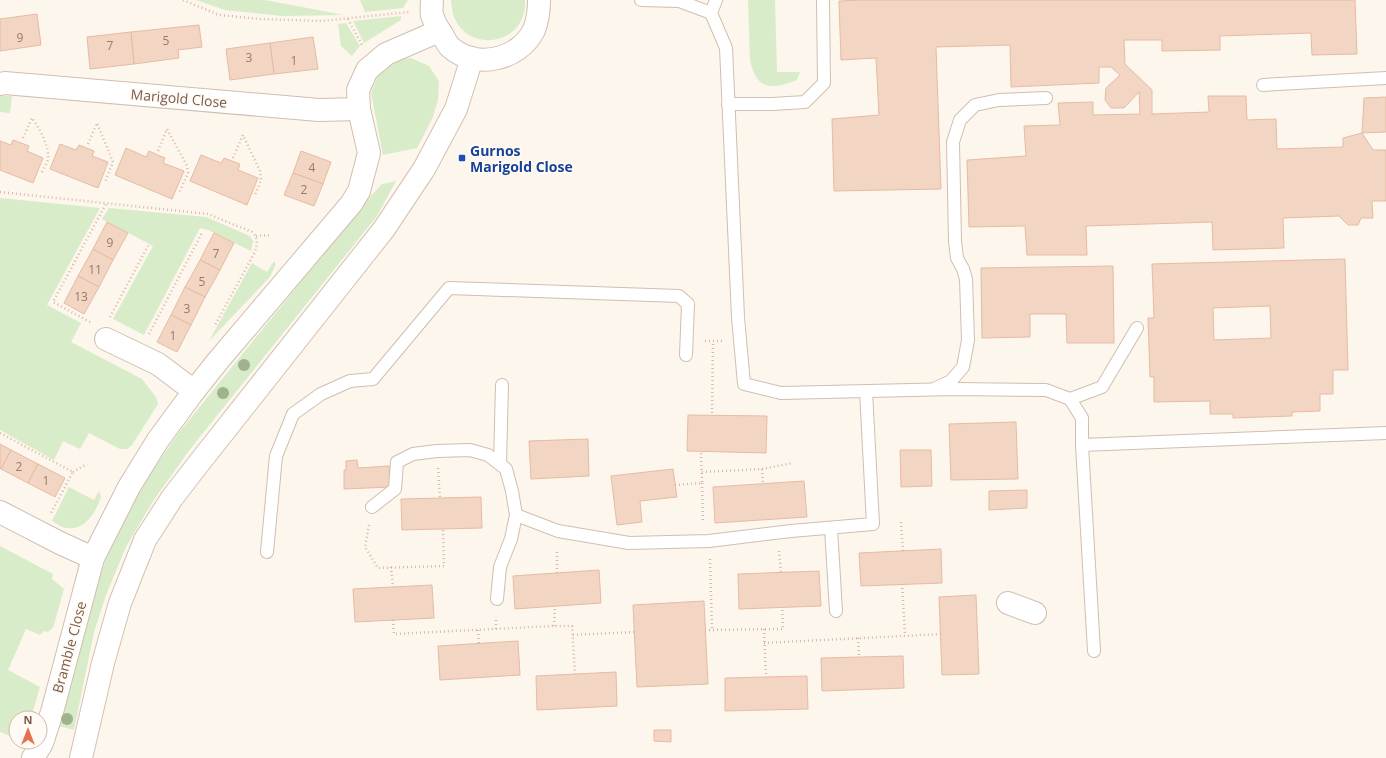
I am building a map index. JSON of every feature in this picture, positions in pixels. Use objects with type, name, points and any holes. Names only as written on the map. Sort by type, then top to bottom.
[{"type":"street","points":[[432,3],[432,15],[439,31],[450,47],[472,58],[486,60],[498,58],[512,52],[525,43],[534,30],[539,14],[539,0]]},
{"type":"street","name":"Bramble Close","points":[[33,758],[42,743],[52,712],[93,558],[130,486],[158,440],[194,391],[351,204],[359,191],[369,153],[359,109],[358,90],[367,70],[386,54],[439,31]]},
{"type":"street","points":[[81,758],[120,603],[146,540],[172,498],[198,463],[388,223],[424,168],[456,109],[472,58]]},
{"type":"street","name":"Marigold Close","points":[[0,84],[319,110],[359,109]]},
{"type":"street","points":[[106,339],[158,364],[194,391]]},
{"type":"street","points":[[0,512],[93,558]]},
{"type":"street","points":[[1008,603],[1035,613]]},
{"type":"lane","points":[[641,0],[680,1],[711,13]]},
{"type":"lane","points":[[716,0],[711,13],[726,48],[738,317],[744,384],[781,393],[931,390],[1046,390],[1070,399],[1082,418],[1082,445],[1094,651]]},
{"type":"lane","points":[[728,104],[805,102],[824,84],[823,0]]},
{"type":"lane","points":[[1263,85],[1386,78]]},
{"type":"lane","points":[[931,390],[951,381],[963,367],[968,340],[966,279],[957,258],[955,241],[953,142],[960,120],[975,105],[999,100],[1046,98]]},
{"type":"lane","points":[[267,552],[276,456],[293,414],[321,394],[350,380],[373,379],[449,288],[680,296],[688,304],[686,355]]},
{"type":"lane","points":[[1070,399],[1102,387],[1137,328]]},
{"type":"lane","points":[[500,464],[502,385]]},
{"type":"lane","points":[[516,515],[558,531],[629,543],[707,541],[873,524],[866,391]]},
{"type":"lane","points":[[1082,445],[1386,433]]},
{"type":"lane","points":[[372,507],[395,489],[397,462],[413,454],[437,451],[470,450],[488,455],[506,469],[516,515],[511,539],[500,567],[497,599]]},
{"type":"lane","points":[[831,528],[836,611]]},
{"type":"path","points":[[183,0],[219,15],[260,19],[321,21],[411,11],[432,3]]},
{"type":"path","points":[[348,19],[362,45]]},
{"type":"path","points":[[23,138],[32,118],[38,126],[49,157],[41,174]]},
{"type":"path","points":[[88,144],[98,123],[113,162],[105,182]]},
{"type":"path","points":[[158,151],[167,129],[187,166],[188,173],[179,193]]},
{"type":"path","points":[[233,158],[243,135],[260,171],[261,180],[255,195]]},
{"type":"path","points":[[0,192],[107,202],[208,214],[252,232],[256,236],[255,252],[212,331]]},
{"type":"path","points":[[85,320],[53,302],[107,202]]},
{"type":"path","points":[[138,354],[202,233]]},
{"type":"path","points":[[256,236],[271,235]]},
{"type":"path","points":[[106,339],[111,315],[149,244]]},
{"type":"path","points":[[712,413],[713,342]]},
{"type":"path","points":[[0,433],[73,472]]},
{"type":"path","points":[[437,451],[440,498]]},
{"type":"path","points":[[701,451],[712,630]]},
{"type":"path","points":[[702,472],[762,469],[793,463]]},
{"type":"path","points":[[41,533],[73,472],[87,464]]},
{"type":"path","points":[[762,469],[763,483]]},
{"type":"path","points":[[675,485],[702,483]]},
{"type":"path","points":[[372,507],[365,547],[378,568],[444,566],[443,529]]},
{"type":"path","points":[[901,522],[903,551]]},
{"type":"path","points":[[557,573],[558,531]]},
{"type":"path","points":[[391,567],[393,587]]},
{"type":"path","points":[[902,584],[905,635]]},
{"type":"path","points":[[554,626],[555,606]]},
{"type":"path","points":[[705,630],[783,629],[782,608]]},
{"type":"path","points":[[393,620],[394,634],[572,626],[575,674]]},
{"type":"path","points":[[764,629],[766,677]]},
{"type":"path","points":[[478,630],[479,644]]},
{"type":"path","points":[[573,635],[634,632]]},
{"type":"path","points":[[764,642],[941,634]]},
{"type":"path","points":[[858,638],[859,657]]},
{"type":"green space","points":[[196,0],[265,0],[344,15],[282,16],[225,10]]},
{"type":"green space","points":[[360,0],[408,0],[403,8],[365,12]]},
{"type":"green space","points":[[451,0],[525,0],[525,5],[522,19],[515,29],[498,39],[488,40],[479,39],[462,29],[456,21],[452,11]]},
{"type":"green space","points":[[748,0],[775,0],[777,72],[800,72],[797,80],[773,86],[761,83],[757,78],[750,60]]},
{"type":"green space","points":[[401,16],[401,20],[364,43],[353,21]]},
{"type":"green space","points":[[346,23],[360,46],[352,56],[341,46],[338,24]]},
{"type":"green space","points":[[411,58],[429,66],[439,81],[438,99],[433,117],[417,148],[383,155],[371,93],[379,73],[394,60]]},
{"type":"green space","points":[[0,96],[12,96],[10,113],[0,112]]},
{"type":"green space","points":[[396,181],[377,216],[191,448],[153,501],[126,547],[106,595],[94,632],[74,730],[59,726],[91,598],[111,546],[138,492],[177,435],[367,200],[382,184]]},
{"type":"green space","points":[[0,198],[100,208],[47,305],[81,323],[71,342],[142,379],[156,397],[158,404],[132,445],[127,449],[120,449],[89,433],[80,449],[63,441],[54,460],[0,430]]},
{"type":"green space","points":[[109,208],[206,217],[250,236],[253,241],[251,251],[208,230],[200,228],[144,335],[113,319],[153,246],[102,219]]},
{"type":"green space","points":[[274,261],[276,264],[270,277],[209,341],[252,263],[267,272]]},
{"type":"green space","points":[[69,487],[94,500],[99,491],[101,497],[93,514],[79,527],[66,528],[52,521]]},
{"type":"green space","points":[[0,546],[53,574],[52,579],[64,589],[53,628],[48,632],[44,631],[40,635],[26,629],[8,670],[40,687],[33,710],[8,710],[8,735],[0,732]]},
{"type":"building","points":[[1355,0],[1357,54],[1312,55],[1311,33],[1220,36],[1220,50],[1162,51],[1162,40],[1124,40],[1125,64],[1152,90],[1152,114],[1209,112],[1208,96],[1246,96],[1247,120],[1276,119],[1277,149],[1343,147],[1343,138],[1362,133],[1373,150],[1386,150],[1386,201],[1372,201],[1373,218],[1361,218],[1358,225],[1348,225],[1339,216],[1283,218],[1284,248],[1213,250],[1212,222],[1086,226],[1087,255],[1027,255],[1025,226],[969,227],[967,160],[1026,156],[1024,126],[1060,125],[1058,103],[1093,102],[1093,115],[1140,114],[1139,92],[1124,108],[1111,108],[1105,100],[1106,88],[1120,75],[1111,67],[1099,67],[1099,83],[1011,87],[1010,45],[936,47],[941,189],[834,191],[832,119],[879,115],[876,58],[841,60],[839,1]]},
{"type":"building","points":[[37,14],[41,45],[0,51],[0,19]]},
{"type":"building","points":[[199,25],[202,47],[178,50],[179,58],[134,64],[131,32]]},
{"type":"building","points":[[131,32],[134,64],[90,69],[87,37]]},
{"type":"building","points":[[313,37],[318,69],[274,74],[270,43]]},
{"type":"building","points":[[270,43],[274,74],[230,80],[226,49]]},
{"type":"building","points":[[1386,97],[1386,132],[1362,133],[1364,98]]},
{"type":"building","points":[[13,140],[29,146],[27,151],[43,158],[33,183],[0,170],[0,141],[11,145]]},
{"type":"building","points":[[60,144],[76,150],[79,145],[94,151],[92,156],[108,162],[98,188],[50,169]]},
{"type":"building","points":[[126,148],[146,157],[149,151],[165,158],[163,163],[184,171],[172,199],[115,175]]},
{"type":"building","points":[[301,151],[331,162],[323,184],[293,173]]},
{"type":"building","points":[[201,155],[221,163],[224,158],[240,164],[238,170],[258,178],[247,205],[190,181]]},
{"type":"building","points":[[293,173],[323,184],[314,206],[284,195]]},
{"type":"building","points":[[107,222],[128,233],[113,260],[93,249]]},
{"type":"building","points":[[214,233],[234,243],[220,270],[200,260]]},
{"type":"building","points":[[93,249],[113,260],[99,287],[78,276]]},
{"type":"building","points":[[1345,259],[1348,370],[1333,370],[1333,394],[1320,394],[1320,411],[1292,412],[1292,416],[1233,418],[1233,414],[1210,414],[1210,401],[1154,402],[1154,377],[1150,377],[1148,318],[1154,318],[1152,264]],"holes":[[[1270,306],[1271,338],[1214,340],[1213,308]]]},
{"type":"building","points":[[200,260],[220,270],[205,297],[185,287]]},
{"type":"building","points":[[1113,266],[1114,343],[1067,343],[1066,314],[1030,314],[1030,337],[982,338],[981,268]]},
{"type":"building","points":[[78,276],[99,287],[84,314],[64,303]]},
{"type":"building","points":[[185,287],[205,297],[191,325],[171,315]]},
{"type":"building","points":[[171,315],[191,325],[177,352],[157,342]]},
{"type":"building","points":[[688,415],[767,416],[766,453],[687,451]]},
{"type":"building","points":[[1016,422],[1018,479],[951,480],[949,424]]},
{"type":"building","points":[[588,439],[589,476],[531,479],[529,441]]},
{"type":"building","points":[[0,444],[11,450],[1,469],[0,468]]},
{"type":"building","points":[[11,450],[38,464],[28,483],[1,469]]},
{"type":"building","points":[[900,450],[931,450],[932,486],[901,487]]},
{"type":"building","points":[[357,460],[358,468],[389,466],[390,487],[344,489],[344,470],[346,470],[346,461]]},
{"type":"building","points":[[38,464],[65,478],[55,497],[28,483]]},
{"type":"building","points":[[673,469],[677,497],[640,501],[642,522],[617,525],[611,476]]},
{"type":"building","points":[[804,481],[807,517],[715,523],[713,487]]},
{"type":"building","points":[[1027,490],[1027,508],[989,510],[989,491]]},
{"type":"building","points":[[481,497],[482,528],[402,530],[401,499]]},
{"type":"building","points":[[941,549],[942,583],[861,586],[859,553]]},
{"type":"building","points":[[599,570],[601,603],[515,609],[513,576]]},
{"type":"building","points":[[819,571],[821,606],[739,609],[738,574]]},
{"type":"building","points":[[432,585],[434,618],[355,622],[353,589]]},
{"type":"building","points":[[976,595],[979,674],[942,675],[939,597]]},
{"type":"building","points":[[704,601],[708,684],[637,687],[633,605]]},
{"type":"building","points":[[518,641],[520,675],[440,680],[438,646]]},
{"type":"building","points":[[903,656],[904,688],[822,691],[821,658]]},
{"type":"building","points":[[616,672],[617,706],[537,710],[536,676]]},
{"type":"building","points":[[807,676],[808,709],[725,711],[725,678]]},
{"type":"building","points":[[654,730],[671,730],[671,742],[654,741]]},
{"type":"place","name":"Gurnos Marigold Close","points":[[462,158]]}]
